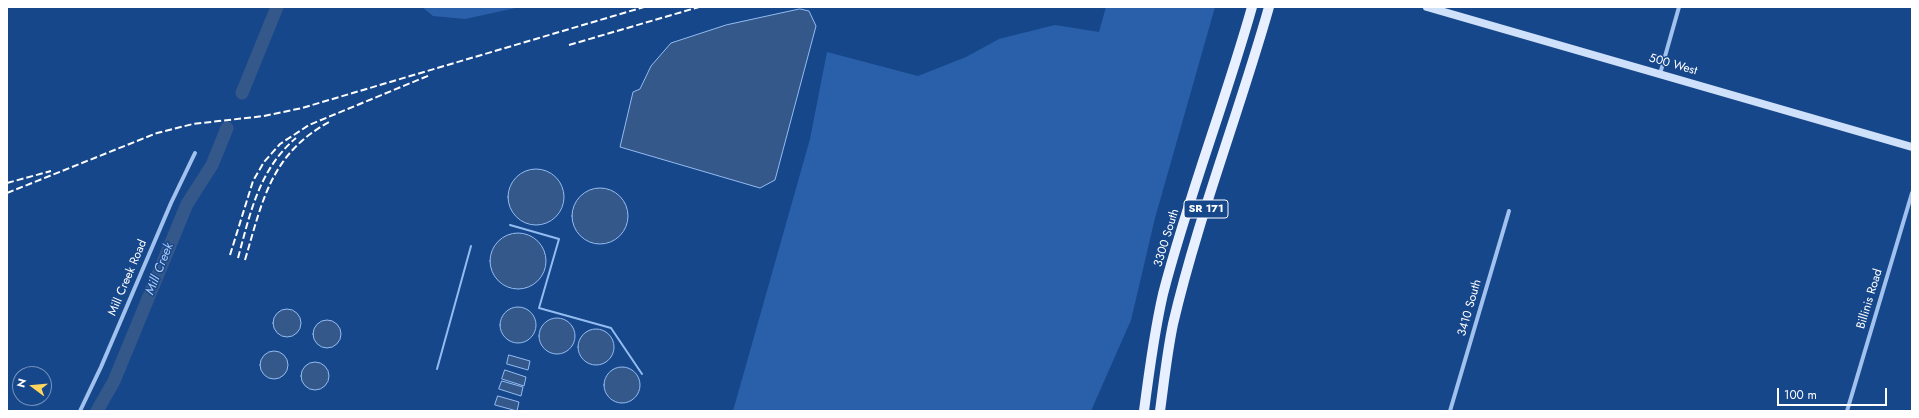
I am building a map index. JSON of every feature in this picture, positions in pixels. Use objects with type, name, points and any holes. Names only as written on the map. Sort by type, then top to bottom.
[{"type":"main road","name":"3300 South","points":[[1144,411],[1152,349],[1163,294],[1213,132],[1237,62],[1252,7]]},
{"type":"main road","name":"SR 171","points":[[1160,411],[1168,352],[1182,292],[1195,244],[1253,64],[1269,7]]},
{"type":"main road","name":"500 West","points":[[1427,7],[1912,147]]},
{"type":"street","points":[[1660,74],[1679,7]]},
{"type":"street","name":"Mill Creek Road","points":[[80,411],[101,367],[171,203],[195,153]]},
{"type":"street","name":"Billinis Road","points":[[1847,411],[1912,194]]},
{"type":"street","name":"3410 South","points":[[1450,411],[1509,211]]},
{"type":"shaded area","points":[[422,7],[520,7],[465,19],[433,16]]},
{"type":"shaded area","points":[[1106,7],[1215,7],[1155,218],[1131,320],[1091,411],[733,411],[810,139],[827,52],[918,76],[966,57],[999,39],[1055,25],[1099,32]]},
{"type":"shaded area","points":[[800,9],[809,11],[816,26],[775,180],[760,188],[620,147],[633,92],[640,89],[651,66],[671,43],[726,25]]},
{"type":"shaded area","points":[[531,169],[541,169],[556,177],[562,186],[564,197],[562,208],[556,217],[541,225],[531,225],[520,220],[513,213],[508,202],[508,192],[513,181],[520,174]]},
{"type":"shaded area","points":[[595,188],[605,188],[620,196],[626,205],[628,216],[626,227],[620,236],[605,244],[595,244],[584,239],[577,232],[572,221],[572,211],[577,200],[584,193]]},
{"type":"shaded area","points":[[513,233],[523,233],[538,241],[544,250],[546,261],[544,272],[538,281],[523,289],[513,289],[502,284],[495,277],[490,266],[490,256],[495,245],[502,238]]},
{"type":"shaded area","points":[[522,307],[531,312],[535,318],[535,332],[531,338],[522,343],[514,343],[505,338],[501,332],[500,321],[505,312],[511,308]]},
{"type":"shaded area","points":[[287,309],[297,313],[301,323],[297,333],[287,337],[277,333],[273,323],[277,313]]},
{"type":"shaded area","points":[[561,318],[570,323],[574,329],[574,343],[570,349],[561,354],[553,354],[544,349],[540,343],[539,332],[544,323],[550,319]]},
{"type":"shaded area","points":[[327,320],[333,321],[337,324],[340,328],[340,340],[337,344],[333,347],[327,348],[321,347],[317,344],[314,340],[313,334],[314,328],[317,324],[321,321]]},
{"type":"shaded area","points":[[600,329],[609,334],[613,340],[613,354],[609,360],[600,365],[592,365],[583,360],[579,354],[578,343],[583,334],[589,330]]},
{"type":"shaded area","points":[[274,351],[280,352],[284,355],[287,359],[287,371],[284,375],[280,378],[274,379],[268,378],[264,375],[261,371],[260,365],[261,359],[264,355],[268,352]]},
{"type":"shaded area","points":[[509,355],[530,361],[528,370],[507,364]]},
{"type":"shaded area","points":[[315,362],[321,363],[325,366],[328,370],[328,382],[325,386],[321,389],[315,390],[309,389],[305,386],[302,382],[301,376],[302,370],[305,366],[309,363]]},
{"type":"shaded area","points":[[626,367],[635,372],[639,378],[639,392],[635,398],[626,403],[618,403],[609,398],[605,392],[604,381],[609,372],[615,368]]},
{"type":"shaded area","points":[[505,370],[526,377],[524,386],[502,379]]},
{"type":"shaded area","points":[[502,381],[523,387],[521,396],[499,389]]},
{"type":"shaded area","points":[[498,396],[519,402],[517,411],[495,405]]},
{"type":"waterway","name":"Mill Creek","points":[[242,93],[277,7]]},
{"type":"waterway","name":"Mill Creek","points":[[97,411],[114,381],[187,204],[212,165],[227,128]]},
{"type":"waterway","points":[[510,225],[559,239],[539,308],[611,328],[642,374]]},
{"type":"waterway","points":[[437,369],[471,246]]},
{"type":"railway","points":[[7,193],[157,133],[193,124],[264,116],[302,108],[644,7]]},
{"type":"railway","points":[[569,45],[699,7]]},
{"type":"railway","points":[[230,255],[253,181],[264,162],[280,144],[309,125],[430,75]]},
{"type":"railway","points":[[245,260],[264,198],[282,163],[295,148],[311,134],[331,121]]},
{"type":"railway","points":[[238,258],[252,209],[265,178],[283,150],[296,138]]},
{"type":"railway","points":[[7,183],[51,171]]}]
